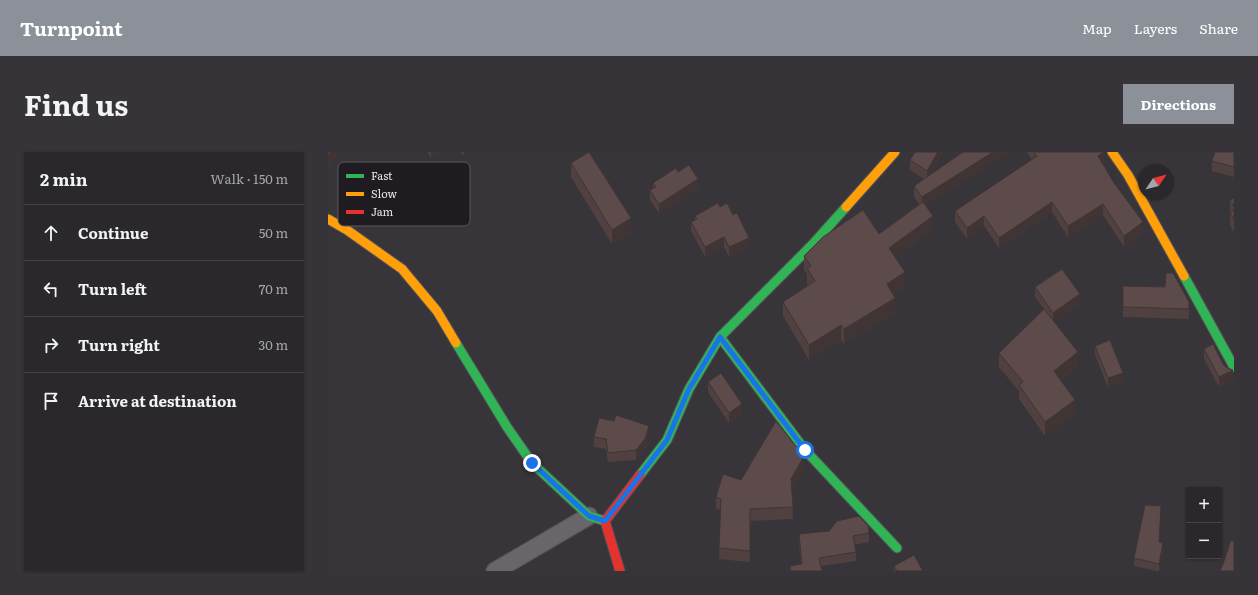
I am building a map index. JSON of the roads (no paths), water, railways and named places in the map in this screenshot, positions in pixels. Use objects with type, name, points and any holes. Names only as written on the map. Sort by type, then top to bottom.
[{"type":"street","points":[[495,571],[597,518],[667,440],[689,389],[720,337],[812,245],[895,152]]},
{"type":"street","points":[[1112,152],[1128,175],[1234,367]]},
{"type":"street","points":[[328,219],[338,225]]},
{"type":"street","points":[[340,226],[402,269],[437,311],[507,427],[532,463],[597,518],[620,571]]},
{"type":"street","points":[[720,337],[805,450],[897,548]]}]
